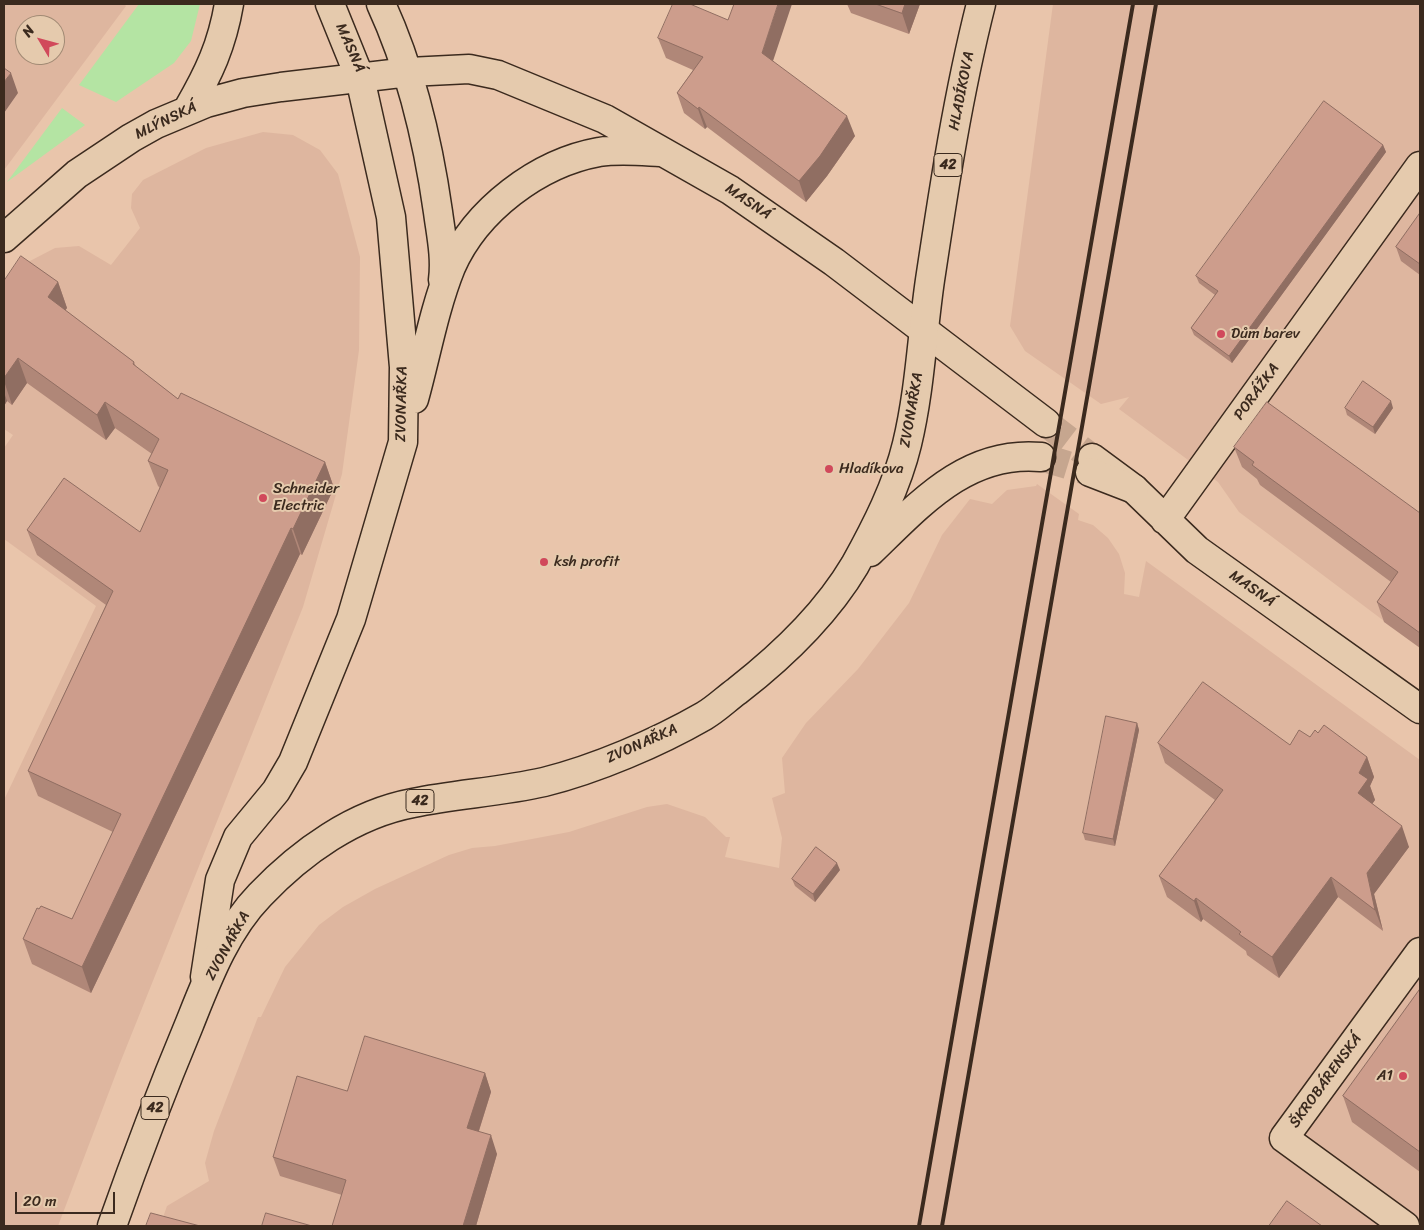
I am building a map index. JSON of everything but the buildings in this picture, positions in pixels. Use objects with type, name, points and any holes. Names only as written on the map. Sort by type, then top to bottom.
[{"type":"street","points":[[188,109],[216,57],[229,4]]},
{"type":"street","name":"MASNÁ","points":[[330,4],[360,78],[469,68],[498,75],[591,113],[666,152],[738,195],[834,262],[923,328],[1046,424]]},
{"type":"street","points":[[381,4],[409,72],[436,194],[444,250],[441,297]]},
{"type":"street","name":"HLADÍKOVA","points":[[923,328],[955,121],[982,4]]},
{"type":"street","name":"MLÝNSKÁ","points":[[4,238],[76,174],[131,138],[188,109],[243,93],[360,78]]},
{"type":"street","name":"ZVONAŘKA","points":[[203,991],[220,880],[231,850],[245,826],[276,791],[288,771],[351,619],[403,442],[404,367],[396,261],[385,184],[360,78]]},
{"type":"street","points":[[403,442],[441,297],[463,244],[476,226],[493,208],[532,180],[576,158],[599,152],[626,150],[666,152]]},
{"type":"street","name":"PORÁŽKA","points":[[1165,520],[1420,166]]},
{"type":"street","name":"ZVONAŘKA","points":[[112,1226],[150,1120],[203,991],[241,917],[259,896],[287,870],[337,833],[377,813],[408,804],[504,790],[546,781],[579,771],[647,744],[706,715],[775,661],[817,615],[852,568],[887,502],[906,448],[915,406],[923,328]]},
{"type":"street","points":[[852,568],[930,494],[952,479],[996,459],[1011,456],[1041,457]]},
{"type":"street","name":"MASNÁ","points":[[1091,465],[1134,489],[1197,550],[1420,710]]},
{"type":"street","name":"ŠKROBÁRENSKÁ","points":[[1405,1226],[1284,1138],[1420,952]]},
{"type":"shaded area","points":[[4,4],[124,4],[126,6],[4,170]]},
{"type":"shaded area","points":[[1053,4],[1420,4],[1420,648],[1239,512],[1218,482],[1119,409],[1129,397],[1101,404],[1025,351],[1010,326]]},
{"type":"shaded area","points":[[263,132],[293,135],[320,150],[338,174],[360,257],[359,350],[342,474],[303,607],[120,1063],[58,1226],[4,1226],[4,800],[96,606],[4,539],[4,448],[13,435],[4,429],[4,310],[28,262],[55,248],[79,246],[111,265],[140,228],[131,208],[132,194],[143,180],[206,148]]},
{"type":"shaded area","points":[[1037,484],[1079,514],[1078,520],[1093,525],[1108,538],[1119,554],[1125,573],[1124,594],[1139,597],[1146,561],[1420,760],[1420,1226],[160,1226],[167,1206],[209,1181],[205,1163],[214,1131],[258,1017],[261,1017],[285,967],[319,925],[343,907],[375,889],[449,855],[472,848],[495,846],[569,832],[647,807],[667,804],[705,817],[726,837],[730,837],[725,857],[779,868],[782,838],[772,798],[785,793],[782,758],[806,723],[858,669],[909,603],[942,535],[970,499],[992,504],[1007,490],[1036,486]]},
{"type":"green space","points":[[139,4],[200,4],[191,41],[174,63],[116,102],[79,85]]},
{"type":"green space","points":[[62,108],[85,125],[7,182]]},
{"type":"tunnel","points":[[1046,423],[1092,458]]},
{"type":"tunnel","points":[[1041,457],[1090,472]]},
{"type":"railway","points":[[919,1226],[1133,4]]},
{"type":"railway","points":[[942,1226],[1156,4]]},
{"type":"place","name":"Dům barev","points":[[1221,334]]},
{"type":"place","name":"Hladíkova","points":[[829,469]]},
{"type":"place","name":"Schneider Electric","points":[[263,498]]},
{"type":"place","name":"ksh profit","points":[[544,562]]},
{"type":"place","name":"A1","points":[[1403,1076]]}]
